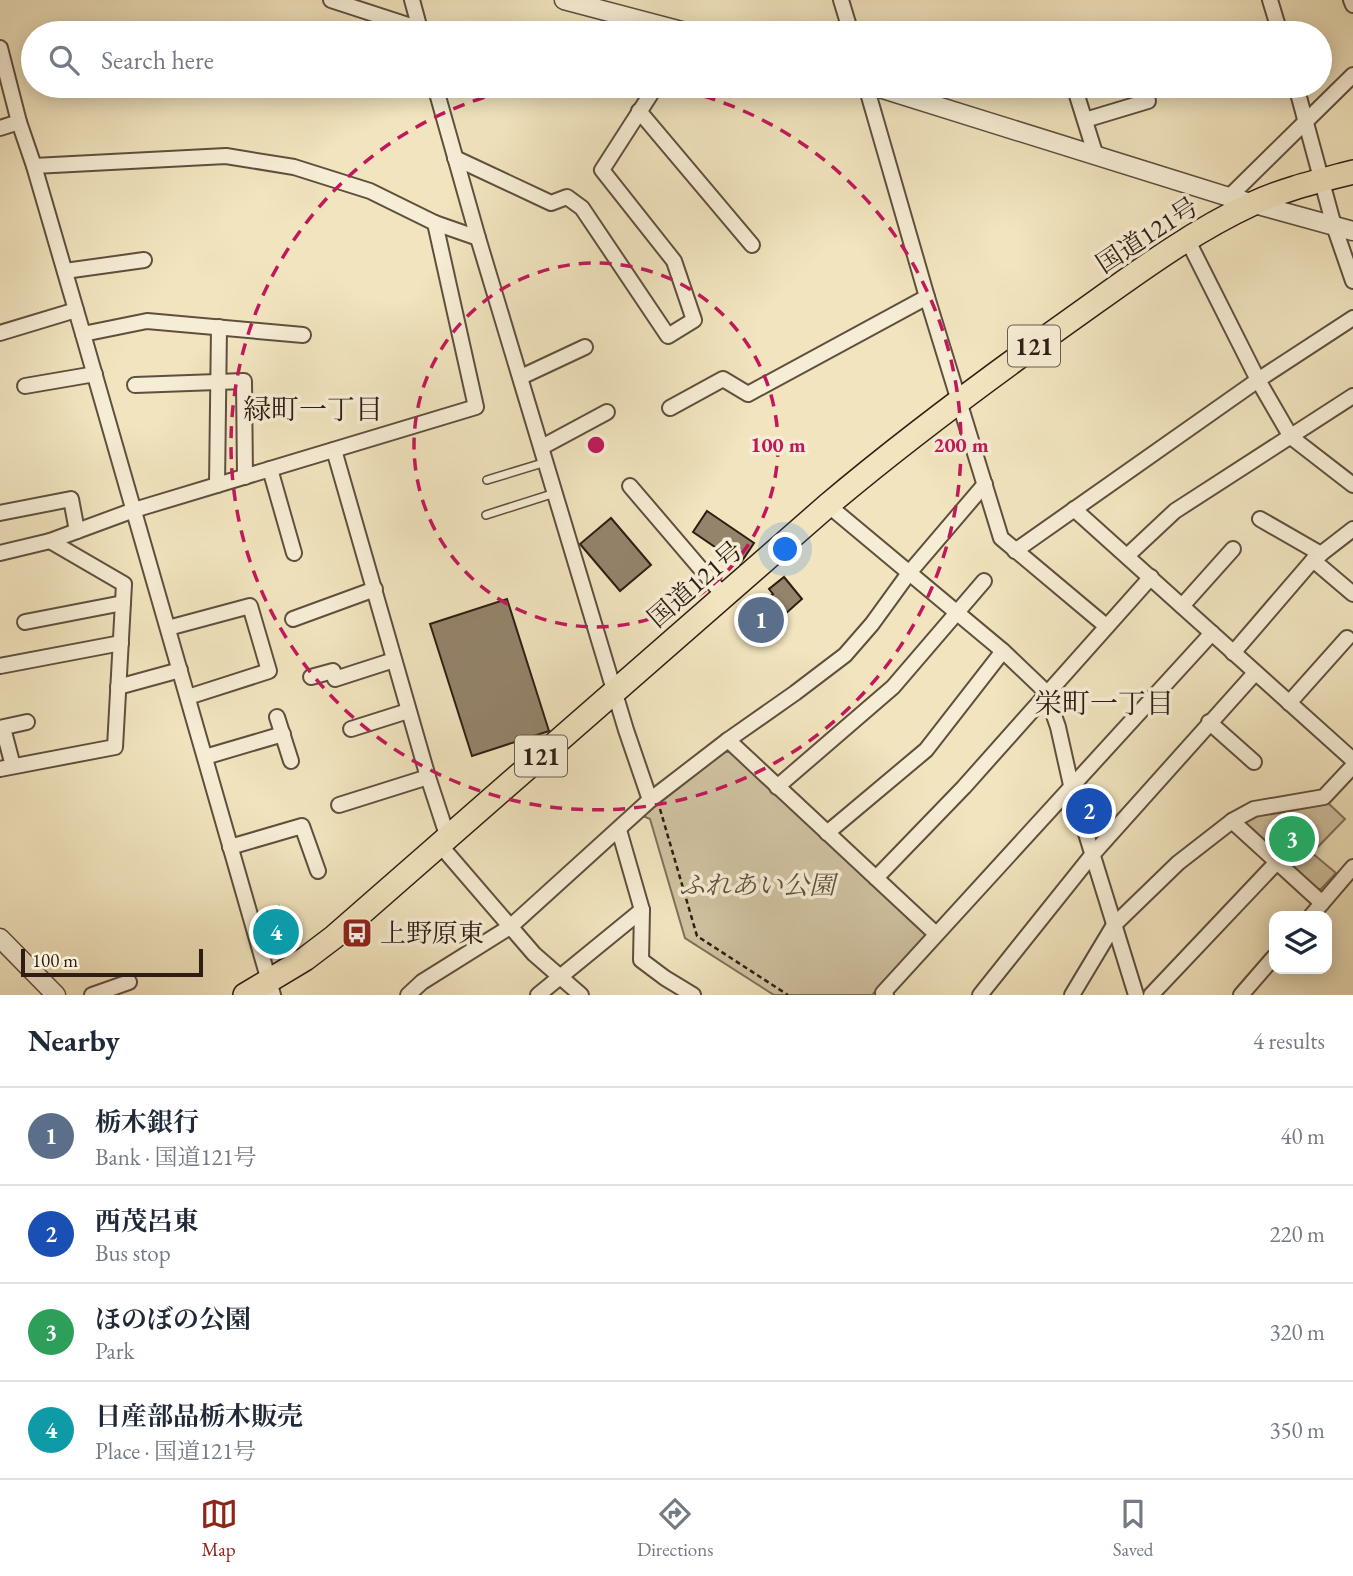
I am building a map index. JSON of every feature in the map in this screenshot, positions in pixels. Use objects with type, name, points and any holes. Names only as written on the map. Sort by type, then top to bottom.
[{"type":"highway","name":"国道121号","points":[[245,995],[271,989],[334,937],[828,505],[900,444],[959,400],[1114,289],[1188,240],[1252,203],[1353,172]]},
{"type":"street","points":[[331,0],[391,21]]},
{"type":"street","points":[[412,0],[417,21]]},
{"type":"street","points":[[564,0],[585,3],[647,21]]},
{"type":"street","points":[[841,0],[847,21]]},
{"type":"street","points":[[1269,0],[1276,21]]},
{"type":"street","points":[[0,48],[19,122],[95,374],[271,989]]},
{"type":"street","points":[[1332,96],[1353,75]]},
{"type":"street","points":[[438,98],[626,730],[654,801]]},
{"type":"street","points":[[455,158],[551,204],[567,197],[582,208],[668,336],[694,320],[674,261],[602,170],[648,98]]},
{"type":"street","points":[[869,98],[1001,538],[1106,625]]},
{"type":"street","points":[[913,98],[1229,197],[1353,232]]},
{"type":"street","points":[[1078,98],[1095,153]]},
{"type":"street","points":[[1086,120],[1148,101],[1147,98]]},
{"type":"street","points":[[1299,98],[1334,226],[1353,281]]},
{"type":"street","points":[[1229,197],[1330,98]]},
{"type":"street","points":[[639,111],[752,245]]},
{"type":"street","points":[[0,128],[19,122]]},
{"type":"street","points":[[34,166],[226,156],[252,159],[293,167],[370,191],[435,223],[478,238]]},
{"type":"street","points":[[0,553],[50,541],[134,510],[476,407],[435,223]]},
{"type":"street","points":[[1188,240],[1258,380],[1291,437],[1353,485]]},
{"type":"street","points":[[65,271],[144,260]]},
{"type":"street","points":[[670,408],[723,379],[748,394],[927,297]]},
{"type":"street","points":[[0,333],[76,310]]},
{"type":"street","points":[[1015,551],[1258,380],[1353,318]]},
{"type":"street","points":[[83,334],[147,321],[303,335]]},
{"type":"street","points":[[217,485],[219,327]]},
{"type":"street","points":[[521,377],[585,347]]},
{"type":"street","points":[[25,387],[95,374]]},
{"type":"street","points":[[135,385],[244,381],[245,477]]},
{"type":"street","points":[[1128,555],[1175,511],[1353,396]]},
{"type":"street","points":[[542,447],[607,412]]},
{"type":"street","points":[[334,450],[428,777],[444,842],[510,927],[559,978],[581,995]]},
{"type":"street","points":[[270,469],[294,553]]},
{"type":"street","points":[[408,995],[422,982],[510,927],[619,830],[728,740],[845,655],[872,624],[909,573],[985,484]]},
{"type":"street","points":[[630,486],[724,596]]},
{"type":"street","points":[[0,513],[71,499],[77,531]]},
{"type":"street","points":[[828,505],[1003,651],[1046,692],[1058,727],[1071,785],[1136,995]]},
{"type":"street","points":[[1072,995],[1114,925],[1178,863],[1232,821],[1254,809],[1324,797],[1351,756],[1074,509]]},
{"type":"street","points":[[1260,519],[1317,557],[1353,594]]},
{"type":"street","points":[[1233,653],[1317,557],[1353,529]]},
{"type":"street","points":[[27,722],[2,728],[7,768],[115,747],[124,584],[50,541]]},
{"type":"street","points":[[1182,606],[1233,549]]},
{"type":"street","points":[[876,878],[964,787],[1046,692],[1151,578]]},
{"type":"street","points":[[777,787],[893,687],[984,581]]},
{"type":"street","points":[[293,619],[375,590]]},
{"type":"street","points":[[24,622],[123,603]]},
{"type":"street","points":[[168,628],[250,607],[269,671],[188,697]]},
{"type":"street","points":[[886,995],[883,993],[936,933],[1212,633]]},
{"type":"street","points":[[1289,703],[1347,638]]},
{"type":"street","points":[[0,666],[121,643]]},
{"type":"street","points":[[827,833],[926,750],[1003,651]]},
{"type":"street","points":[[310,677],[332,671],[335,679],[394,660]]},
{"type":"street","points":[[118,687],[180,670]]},
{"type":"street","points":[[980,995],[1092,855],[1255,673]]},
{"type":"street","points":[[351,729],[408,710]]},
{"type":"street","points":[[277,717],[291,761]]},
{"type":"street","points":[[1209,722],[1254,762]]},
{"type":"street","points":[[205,757],[283,734]]},
{"type":"street","points":[[728,740],[936,933]]},
{"type":"street","points":[[339,805],[428,777]]},
{"type":"street","points":[[1232,821],[1322,903]]},
{"type":"street","points":[[230,847],[302,826],[318,871]]},
{"type":"street","points":[[619,830],[642,910],[641,960],[694,995]]},
{"type":"street","points":[[1151,995],[1276,863]]},
{"type":"street","points":[[1315,911],[1353,866]]},
{"type":"street","points":[[538,995],[642,910]]},
{"type":"street","points":[[0,938],[57,995]]},
{"type":"street","points":[[1241,995],[1269,963]]},
{"type":"street","points":[[92,995],[129,982]]},
{"type":"lane","points":[[487,480],[547,462]]},
{"type":"lane","points":[[486,515],[556,493]]},
{"type":"path","points":[[654,801],[697,936],[788,995]]},
{"type":"path","points":[[776,995],[780,990]]},
{"type":"green space","name":"ふれあい公園","points":[[724,752],[735,752],[925,929],[925,938],[872,995],[774,995],[685,938],[650,819],[643,816]]},
{"type":"green space","points":[[1327,802],[1345,819],[1312,853],[1336,873],[1321,889],[1314,889],[1242,825],[1245,816]]},
{"type":"building","points":[[707,511],[754,543],[740,564],[693,532]]},
{"type":"building","points":[[611,518],[651,565],[620,591],[580,544]]},
{"type":"building","points":[[784,577],[802,599],[756,640],[740,621],[773,594],[769,589]]},
{"type":"building","points":[[507,599],[549,731],[472,756],[430,624]]},
{"type":"building","points":[[279,906],[294,949],[273,958],[259,913]]},
{"type":"place","name":"栃木銀行","points":[[761,620]]},
{"type":"place","name":"西茂呂東","points":[[1089,811]]},
{"type":"place","name":"ほのぼの公園","points":[[1292,839]]},
{"type":"place","name":"日産部品栃木販売","points":[[276,932]]},
{"type":"place","name":"上野原東","points":[[357,933]]},
{"type":"district","name":"緑町一丁目","points":[[313,409]]},
{"type":"district","name":"栄町一丁目","points":[[1104,703]]}]
